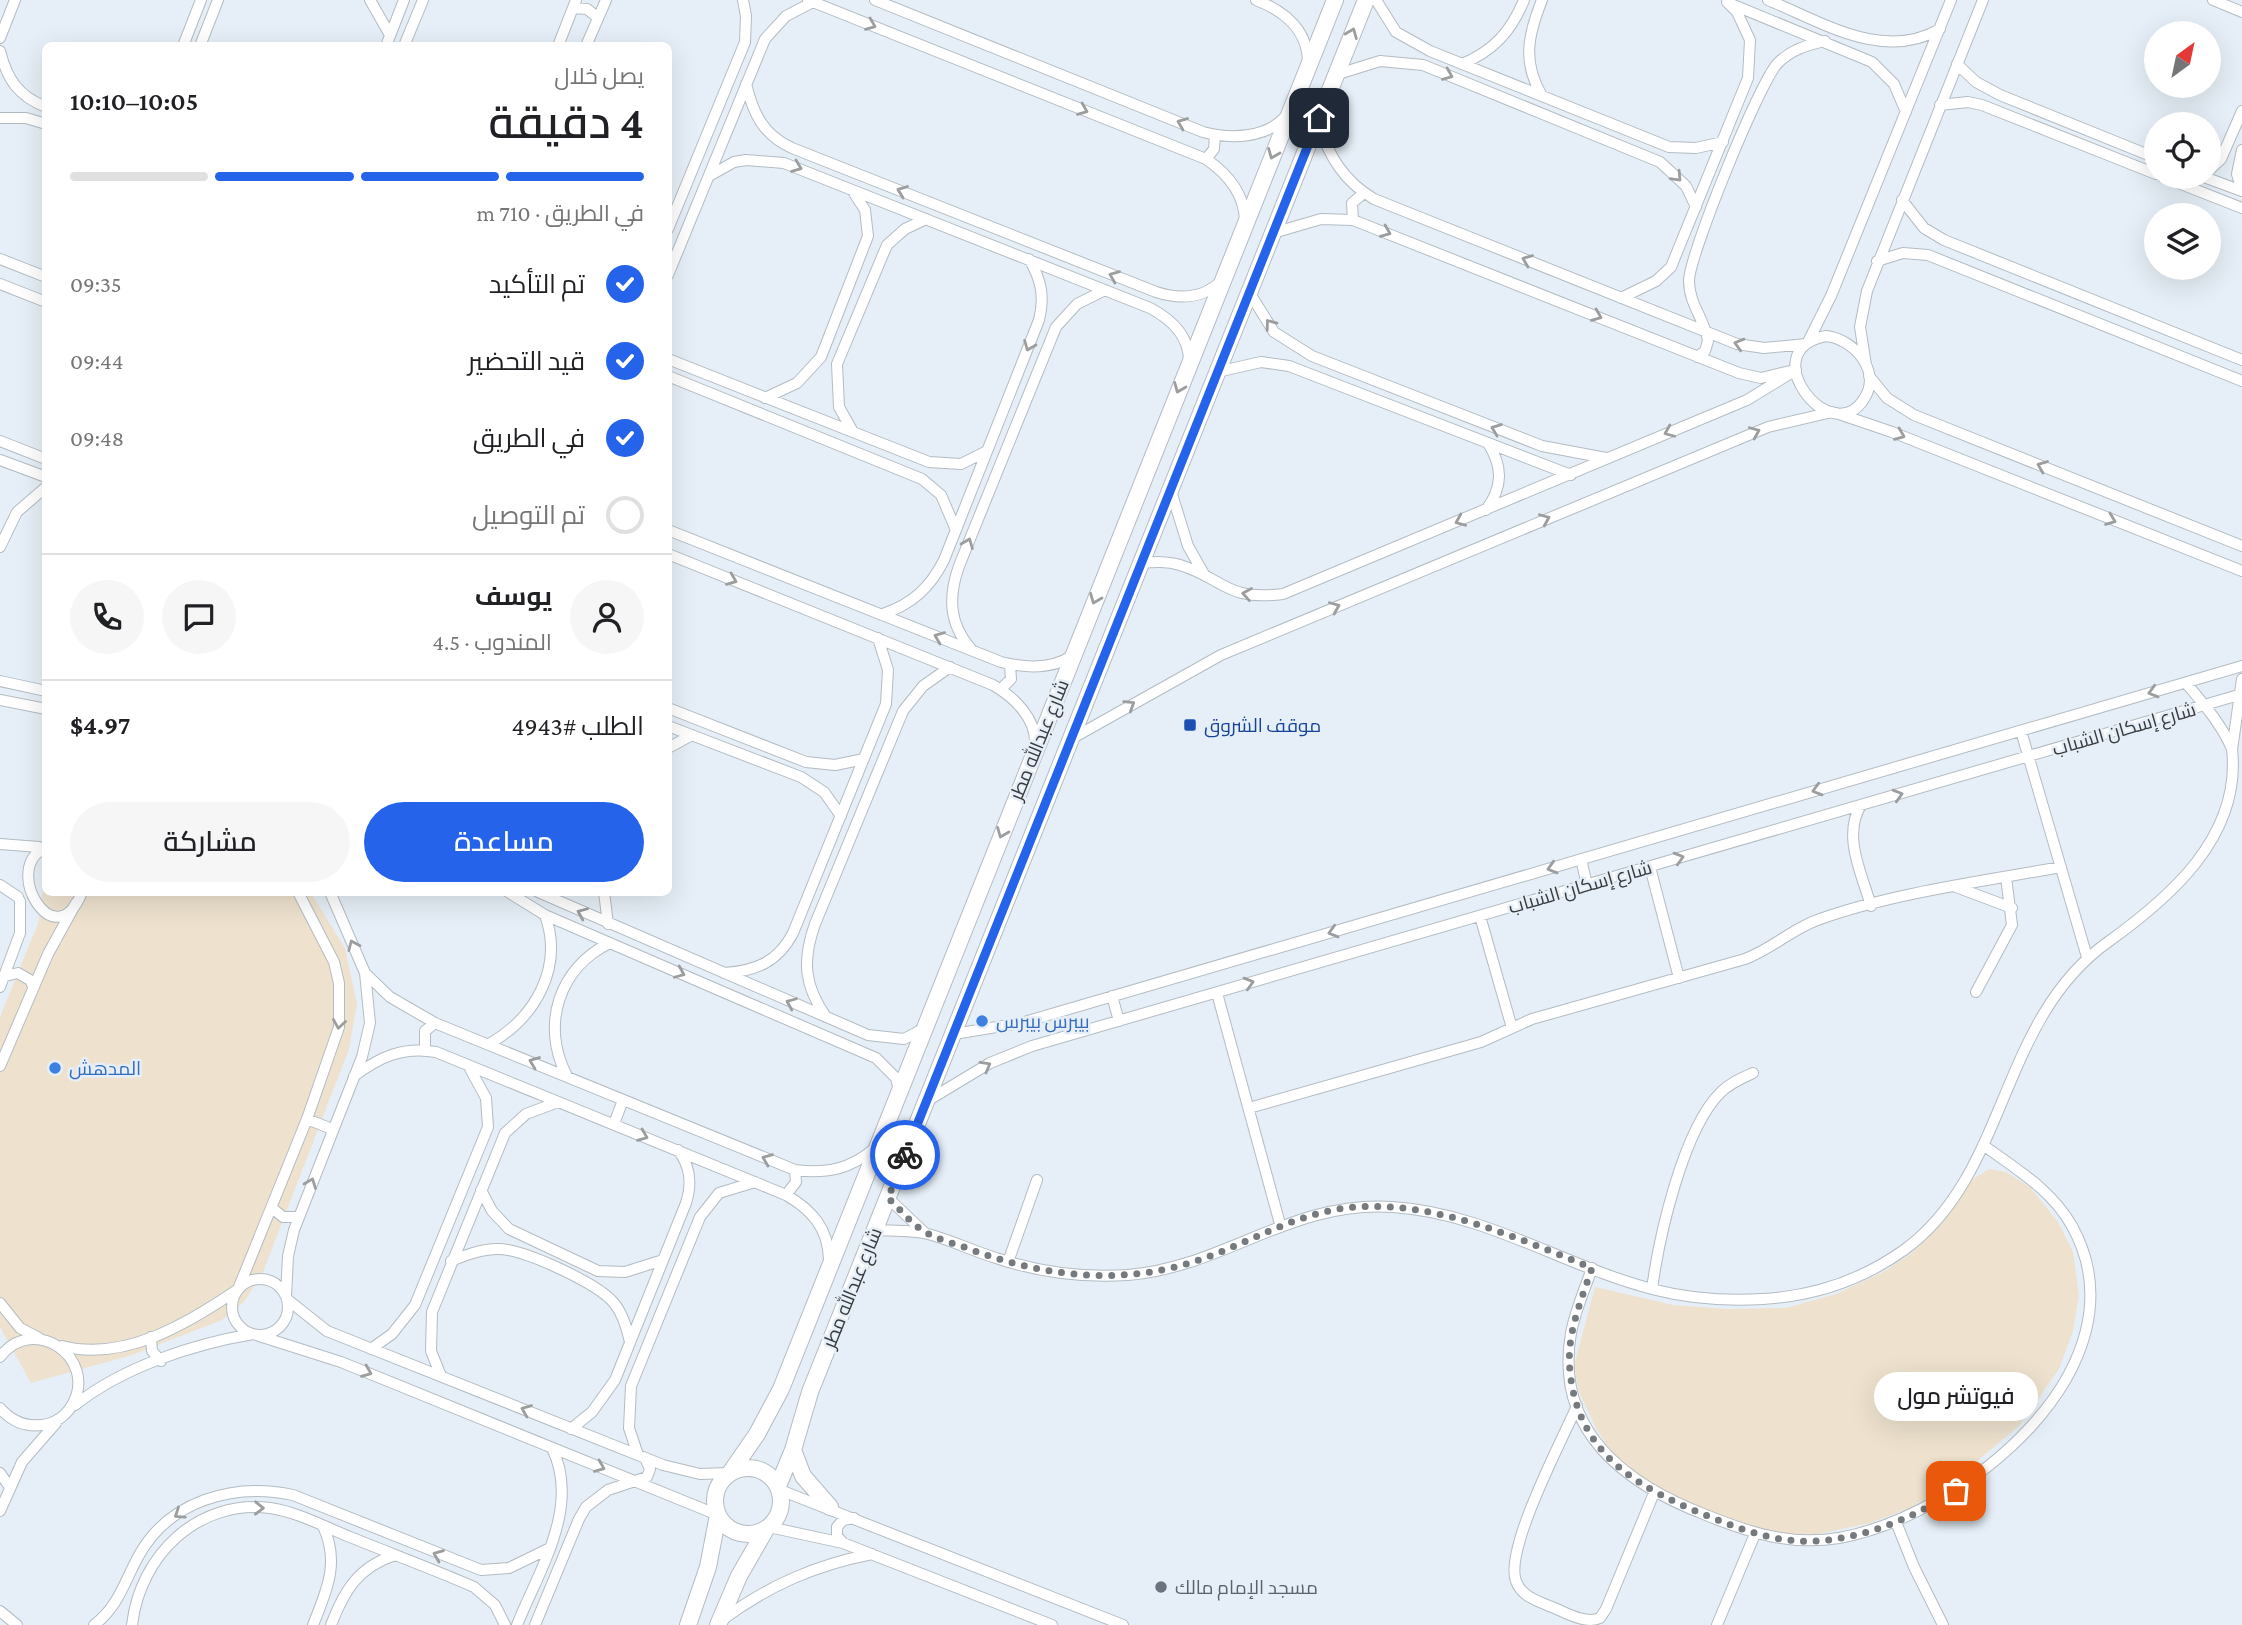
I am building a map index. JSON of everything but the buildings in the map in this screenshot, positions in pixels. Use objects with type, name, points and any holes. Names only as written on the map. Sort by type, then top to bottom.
[{"type":"street","points":[[0,38],[15,0]]},
{"type":"street","points":[[185,42],[201,0]]},
{"type":"street","points":[[202,42],[218,0]]},
{"type":"street","points":[[370,0],[388,40]]},
{"type":"street","points":[[388,40],[404,0]]},
{"type":"street","points":[[406,42],[423,0]]},
{"type":"street","points":[[588,42],[606,0]]},
{"type":"street","points":[[672,219],[745,42],[747,16],[743,0]]},
{"type":"street","points":[[875,0],[1214,135],[1248,135],[1265,131],[1280,123],[1291,109],[1318,120],[1334,164],[1364,193],[1706,332],[1750,347],[1778,348],[1807,343],[1826,336],[1836,337],[1853,347],[1887,398],[1914,415],[2242,546]]},
{"type":"street","points":[[1256,0],[1274,3],[1299,30],[1308,52],[1308,68]]},
{"type":"street","name":"شارع عبدالله مطر","points":[[729,1473],[757,1434],[781,1389],[1335,0]]},
{"type":"street","name":"شارع عبدالله مطر","points":[[779,1488],[807,1398],[1366,0]]},
{"type":"street","points":[[1376,0],[1396,32],[1430,51],[1656,142],[1682,148],[1723,142]]},
{"type":"street","points":[[1462,64],[1487,52],[1507,33],[1524,0]]},
{"type":"street","points":[[1542,0],[1532,28],[1527,56],[1532,77],[1542,96]]},
{"type":"street","points":[[1768,0],[1878,42],[1910,41],[1940,29]]},
{"type":"street","points":[[1951,0],[1831,296],[1807,343],[1798,354],[1796,370],[1807,396],[1834,413],[1892,432],[2242,571]]},
{"type":"street","points":[[1071,739],[1190,671],[1287,626],[1768,427],[1854,409],[1867,395],[1868,371],[1860,327],[1867,291],[1983,0]]},
{"type":"street","points":[[2213,0],[2242,12]]},
{"type":"street","points":[[672,265],[760,49],[774,27],[786,16],[811,1],[1206,159],[1219,169],[1239,193],[1245,208],[1245,222]]},
{"type":"street","points":[[1725,1],[1872,62],[1894,84],[1906,113]]},
{"type":"street","points":[[1621,298],[1664,275],[1680,247],[1748,78],[1750,40],[1741,19],[1725,1]]},
{"type":"street","points":[[560,42],[574,4],[597,17]]},
{"type":"street","points":[[1515,20],[1521,31],[1532,28]]},
{"type":"street","points":[[1856,54],[1861,49],[1862,38]]},
{"type":"street","points":[[745,42],[753,40],[760,49]]},
{"type":"street","points":[[1697,357],[1707,346],[1706,332],[1690,293],[1690,266],[1694,253],[1763,84],[1778,63],[1792,52],[1825,41]]},
{"type":"street","points":[[979,68],[988,46]]},
{"type":"street","points":[[0,51],[13,85],[33,102],[42,105]]},
{"type":"street","points":[[1423,65],[1421,55],[1430,51]]},
{"type":"street","points":[[1335,75],[1380,61],[1423,65],[1650,158],[1678,177],[1696,207]]},
{"type":"street","points":[[1957,64],[1976,82],[2000,95],[2144,153]]},
{"type":"street","points":[[1748,78],[1757,78],[1763,84]]},
{"type":"street","points":[[746,84],[761,124],[780,142],[1156,292],[1170,296],[1192,296],[1213,289],[1222,280]]},
{"type":"street","points":[[26,118],[26,110],[33,102]]},
{"type":"street","points":[[1940,105],[1968,102],[1982,105],[2144,169]]},
{"type":"street","points":[[2221,159],[2242,111]]},
{"type":"street","points":[[0,118],[26,118],[42,123]]},
{"type":"street","points":[[1206,159],[1214,149],[1214,135]]},
{"type":"street","points":[[773,160],[772,147],[780,142]]},
{"type":"street","points":[[1650,158],[1657,150],[1656,142]]},
{"type":"street","points":[[2242,150],[2237,174],[2242,191]]},
{"type":"street","points":[[709,176],[734,162],[773,160],[850,188],[1150,307],[1163,314],[1183,336],[1189,350],[1189,363]]},
{"type":"street","points":[[2221,183],[2242,191]]},
{"type":"street","points":[[765,398],[797,383],[821,357],[865,249],[868,236],[865,210],[850,188]]},
{"type":"street","points":[[2194,189],[2242,208]]},
{"type":"street","points":[[1353,220],[1352,203],[1364,193]]},
{"type":"street","points":[[1902,200],[1924,228],[1944,240],[2242,359]]},
{"type":"street","points":[[853,432],[839,407],[837,364],[881,256],[895,236],[929,219],[937,205]]},
{"type":"street","points":[[1273,233],[1321,219],[1353,220],[1739,373],[1761,377],[1796,370]]},
{"type":"street","points":[[1680,247],[1685,253],[1694,253]]},
{"type":"street","points":[[865,249],[875,248],[881,256]]},
{"type":"street","points":[[1877,261],[1902,253],[1928,255],[2242,381]]},
{"type":"street","points":[[0,259],[42,275]]},
{"type":"street","points":[[883,614],[913,600],[936,575],[956,530],[1039,320],[1042,307],[1040,282],[1029,259]]},
{"type":"street","points":[[0,284],[42,300]]},
{"type":"street","points":[[973,651],[963,640],[954,619],[951,597],[953,583],[1056,327],[1077,304],[1105,290]]},
{"type":"street","points":[[1150,307],[1156,292]]},
{"type":"street","points":[[1249,292],[1274,331],[1298,349],[1523,439],[1558,451],[1609,458]]},
{"type":"street","points":[[1039,320],[1047,320],[1056,327]]},
{"type":"street","points":[[1289,366],[1289,353],[1298,349]]},
{"type":"street","points":[[821,357],[829,364],[837,364]]},
{"type":"street","points":[[672,360],[929,462],[961,464],[976,459],[988,450]]},
{"type":"street","points":[[1217,372],[1261,362],[1289,366],[1571,475]]},
{"type":"street","points":[[1141,563],[1178,564],[1243,595],[1283,594],[1760,394],[1796,370]]},
{"type":"street","points":[[672,378],[922,479],[941,495],[956,530]]},
{"type":"street","points":[[734,402],[739,388]]},
{"type":"street","points":[[1165,423],[1192,436]]},
{"type":"street","points":[[1517,454],[1524,446],[1523,439]]},
{"type":"street","points":[[0,441],[42,457]]},
{"type":"street","points":[[1486,510],[1500,485],[1500,470],[1488,443]]},
{"type":"street","points":[[0,460],[42,476]]},
{"type":"street","points":[[922,479],[930,470],[929,462]]},
{"type":"street","points":[[0,547],[5,523],[42,490]]},
{"type":"street","points":[[1170,490],[1188,546],[1206,578]]},
{"type":"street","points":[[672,532],[1010,665],[1051,665],[1073,655]]},
{"type":"street","points":[[708,570],[716,549]]},
{"type":"street","points":[[672,556],[1001,689],[1023,709],[1036,736],[1035,749]]},
{"type":"street","points":[[936,575],[943,583],[953,583]]},
{"type":"street","points":[[723,973],[751,970],[777,957],[786,946],[799,918],[880,721],[888,679],[878,638]]},
{"type":"street","points":[[1001,689],[1011,679],[1010,665]]},
{"type":"street","name":"شارع إسكان الشباب","points":[[954,1034],[1000,1028],[1112,996],[2242,666]]},
{"type":"street","points":[[826,1017],[809,989],[806,973],[806,957],[815,925],[895,726],[923,686],[950,667]]},
{"type":"street","points":[[875,1230],[925,1233],[1008,1262],[1086,1275],[1145,1273],[1202,1259],[1280,1224],[1329,1210],[1353,1207],[1424,1211],[1500,1232],[1652,1289],[1697,1298],[1756,1300],[1821,1291],[1853,1279],[1880,1265],[1923,1235],[1958,1190],[1983,1144],[2041,1013],[2068,975],[2087,957],[2165,901],[2214,854],[2230,826],[2238,794],[2232,750],[2242,679]]},
{"type":"street","points":[[0,681],[42,690]]},
{"type":"street","points":[[2186,683],[2204,705],[2232,750]]},
{"type":"street","name":"شارع إسكان الشباب","points":[[927,1101],[1011,1053],[2241,695]]},
{"type":"street","points":[[0,700],[42,708]]},
{"type":"street","points":[[672,710],[806,762],[835,765],[864,759]]},
{"type":"street","points":[[880,721],[889,721],[895,726]]},
{"type":"street","points":[[672,728],[801,777],[824,792],[841,816]]},
{"type":"street","points":[[2021,731],[2087,957]]},
{"type":"street","points":[[672,746],[692,735]]},
{"type":"street","points":[[801,777],[806,773],[806,762]]},
{"type":"street","points":[[1861,805],[1855,815],[1853,840],[1871,906]]},
{"type":"street","points":[[0,844],[42,848]]},
{"type":"street","points":[[0,987],[20,933],[15,876],[26,856],[42,850]]},
{"type":"street","points":[[1581,859],[1587,885]]},
{"type":"street","points":[[1650,867],[1679,978]]},
{"type":"street","points":[[1248,1108],[1481,1042],[1544,1016],[1758,954],[1816,920],[1954,886],[2061,867]]},
{"type":"street","points":[[1976,992],[2010,934],[2012,908],[2006,877]]},
{"type":"street","points":[[0,885],[19,899],[27,909],[47,916],[68,911],[79,899]]},
{"type":"street","points":[[1954,886],[2012,908]]},
{"type":"street","points":[[300,896],[316,921],[334,962],[341,1005],[334,1049],[231,1307],[238,1324],[254,1334],[341,1362],[718,1515],[735,1531],[751,1534],[768,1528],[843,1543],[1052,1625]]},
{"type":"street","points":[[0,1510],[9,1486],[30,1450],[71,1409],[98,1389],[161,1361],[222,1339],[274,1332],[281,1326],[288,1310],[288,1256],[298,1217],[354,1076],[370,1023],[365,974],[331,896]]},
{"type":"street","points":[[514,896],[545,915],[862,1051],[887,1067],[896,1079],[899,1090]]},
{"type":"street","points":[[545,896],[868,1035],[904,1038],[916,1036],[923,1029]]},
{"type":"street","points":[[554,901],[561,896]]},
{"type":"street","points":[[604,896],[608,924]]},
{"type":"street","points":[[0,1066],[33,986],[79,899]]},
{"type":"street","points":[[316,921],[337,911]]},
{"type":"street","points":[[489,1044],[521,1022],[543,989],[551,943],[545,915]]},
{"type":"street","points":[[1480,916],[1512,1028]]},
{"type":"street","points":[[799,918],[807,925],[815,925]]},
{"type":"street","points":[[636,955],[643,939]]},
{"type":"street","points":[[565,1074],[558,1060],[553,1036],[555,1012],[560,996],[582,962],[610,943]]},
{"type":"street","points":[[956,948],[983,960]]},
{"type":"street","points":[[5,976],[11,973],[25,976],[33,986]]},
{"type":"street","points":[[365,974],[390,997],[435,1023],[795,1170],[822,1172],[848,1167],[875,1148]]},
{"type":"street","points":[[543,989],[560,996]]},
{"type":"street","points":[[1217,993],[1280,1224]]},
{"type":"street","points":[[1112,996],[1119,1021]]},
{"type":"street","points":[[425,1050],[425,1031],[435,1023]]},
{"type":"street","points":[[862,1051],[869,1044],[868,1035]]},
{"type":"street","points":[[354,1076],[394,1053],[425,1050],[468,1065],[786,1195],[814,1215],[824,1230],[830,1262]]},
{"type":"street","points":[[371,1349],[401,1325],[415,1305],[488,1127],[486,1098],[468,1065]]},
{"type":"street","points":[[1652,1289],[1659,1243],[1671,1198],[1701,1124],[1719,1093],[1733,1082],[1754,1073]]},
{"type":"street","points":[[614,1124],[623,1100]]},
{"type":"street","points":[[441,1376],[431,1352],[432,1312],[505,1133],[526,1114],[558,1102]]},
{"type":"street","points":[[307,1119],[332,1129]]},
{"type":"street","points":[[488,1127],[500,1125],[505,1133]]},
{"type":"street","points":[[1592,1268],[1575,1318],[1569,1351],[1569,1369],[1577,1406],[1604,1453],[1619,1469],[1654,1493],[1755,1534],[1786,1540],[1818,1541],[1858,1534],[1896,1522],[1956,1491],[2006,1451],[2059,1389],[2077,1356],[2088,1320],[2090,1283],[2086,1264],[2063,1212],[2037,1183],[1983,1144]]},
{"type":"street","points":[[571,1429],[592,1412],[615,1380],[686,1203],[689,1192],[688,1170],[678,1150]]},
{"type":"street","points":[[786,1195],[796,1182],[795,1170]]},
{"type":"street","points":[[1008,1262],[1037,1180]]},
{"type":"street","points":[[535,1625],[586,1507],[608,1490],[636,1482],[649,1474],[650,1464],[641,1456],[629,1428],[631,1386],[703,1211],[719,1194],[755,1182]]},
{"type":"street","points":[[481,1190],[492,1211],[519,1235],[598,1271],[625,1272],[663,1260]]},
{"type":"street","points":[[888,1198],[925,1233]]},
{"type":"street","points":[[686,1203],[696,1202],[703,1211]]},
{"type":"street","points":[[272,1208],[283,1217],[298,1217]]},
{"type":"street","points":[[512,1251],[512,1241],[519,1235]]},
{"type":"street","points":[[451,1261],[488,1250],[512,1251],[593,1286],[618,1310],[630,1343]]},
{"type":"street","points":[[593,1286],[599,1280],[598,1271]]},
{"type":"street","points":[[0,1303],[20,1328],[45,1340],[76,1350],[108,1350],[151,1337],[196,1315],[253,1279],[261,1278],[276,1283],[287,1298],[313,1322],[348,1340],[641,1456],[700,1474],[729,1473],[753,1468],[767,1474],[779,1488],[1123,1625]]},
{"type":"street","points":[[415,1305],[424,1313],[432,1312]]},
{"type":"street","points":[[151,1337],[152,1350],[161,1361]]},
{"type":"street","points":[[0,1357],[17,1342],[45,1340]]},
{"type":"street","points":[[341,1362],[339,1352],[348,1340]]},
{"type":"street","points":[[58,1345],[77,1367],[77,1396],[71,1409]]},
{"type":"street","points":[[615,1380],[623,1386],[631,1386]]},
{"type":"street","points":[[781,1389],[792,1400],[807,1398]]},
{"type":"street","points":[[1577,1406],[1518,1547],[1514,1573],[1525,1594],[1585,1619],[1600,1618],[1654,1493]]},
{"type":"street","points":[[0,1408],[18,1423],[32,1426],[60,1419]]},
{"type":"street","points":[[517,1625],[562,1512],[564,1486],[552,1448]]},
{"type":"street","points":[[793,1450],[811,1487],[830,1507]]},
{"type":"street","points":[[0,1473],[9,1486]]},
{"type":"street","points":[[688,1625],[698,1601],[718,1515],[716,1492],[729,1473]]},
{"type":"street","points":[[721,1619],[780,1510],[779,1488]]},
{"type":"street","points":[[94,1625],[110,1611],[123,1591],[139,1555],[158,1532],[180,1512],[216,1495],[254,1490],[293,1495],[467,1566],[495,1570],[509,1568],[548,1549]]},
{"type":"street","points":[[216,1495],[222,1512]]},
{"type":"street","points":[[132,1625],[137,1598],[163,1550],[189,1526],[222,1512],[255,1507],[272,1509],[323,1526],[461,1581],[486,1595],[505,1625]]},
{"type":"street","points":[[562,1512],[579,1519]]},
{"type":"street","points":[[843,1543],[837,1536],[837,1527],[843,1520],[854,1518]]},
{"type":"street","points":[[1896,1522],[1919,1578],[1943,1625]]},
{"type":"street","points":[[313,1625],[333,1564],[332,1551],[323,1526]]},
{"type":"street","points":[[1717,1625],[1755,1534]]},
{"type":"street","points":[[721,1619],[781,1582],[825,1565],[873,1553]]},
{"type":"street","points":[[331,1625],[340,1603],[359,1574],[395,1555]]},
{"type":"street","points":[[461,1581],[467,1577],[467,1566]]},
{"type":"street","points":[[123,1591],[128,1598],[137,1598]]},
{"type":"street","points":[[324,1597],[333,1596],[340,1603]]},
{"type":"street","points":[[698,1601],[710,1598],[721,1619]]},
{"type":"street","points":[[0,1611],[17,1625]]},
{"type":"shaded area","points":[[42,896],[313,896],[345,948],[357,1004],[349,1049],[263,1272],[244,1302],[222,1320],[132,1355],[31,1383],[0,1327],[0,1017],[39,921]]},
{"type":"shaded area","points":[[1989,1169],[2006,1172],[2030,1187],[2058,1222],[2073,1252],[2079,1296],[2073,1331],[2059,1369],[2020,1425],[1951,1483],[1910,1508],[1870,1523],[1809,1536],[1767,1531],[1687,1503],[1652,1485],[1616,1459],[1596,1428],[1579,1392],[1574,1366],[1595,1287],[1673,1305],[1727,1309],[1786,1308],[1836,1294],[1883,1272],[1912,1253],[1938,1227],[1970,1181]]},
{"type":"way so far","points":[[905,1155],[888,1198],[925,1233],[1008,1262],[1065,1273],[1125,1275],[1184,1265],[1280,1224],[1329,1210],[1353,1207],[1397,1207],[1475,1224],[1592,1268],[1571,1333],[1569,1369],[1572,1388],[1584,1423],[1604,1453],[1619,1469],[1654,1493],[1755,1534],[1776,1539],[1818,1541],[1877,1529],[1917,1513],[1956,1491]]},
{"type":"place","name":"موقف الشروق","points":[[1190,725]]},
{"type":"place","name":"بيبرس بيبرس","points":[[982,1021]]},
{"type":"place","name":"المدهش","points":[[55,1068]]},
{"type":"place","name":"فيوتشر مول","points":[[1956,1491]]},
{"type":"place","name":"مسجد الإمام مالك","points":[[1161,1587]]},
{"type":"route","points":[[905,1155],[1319,118]]}]
